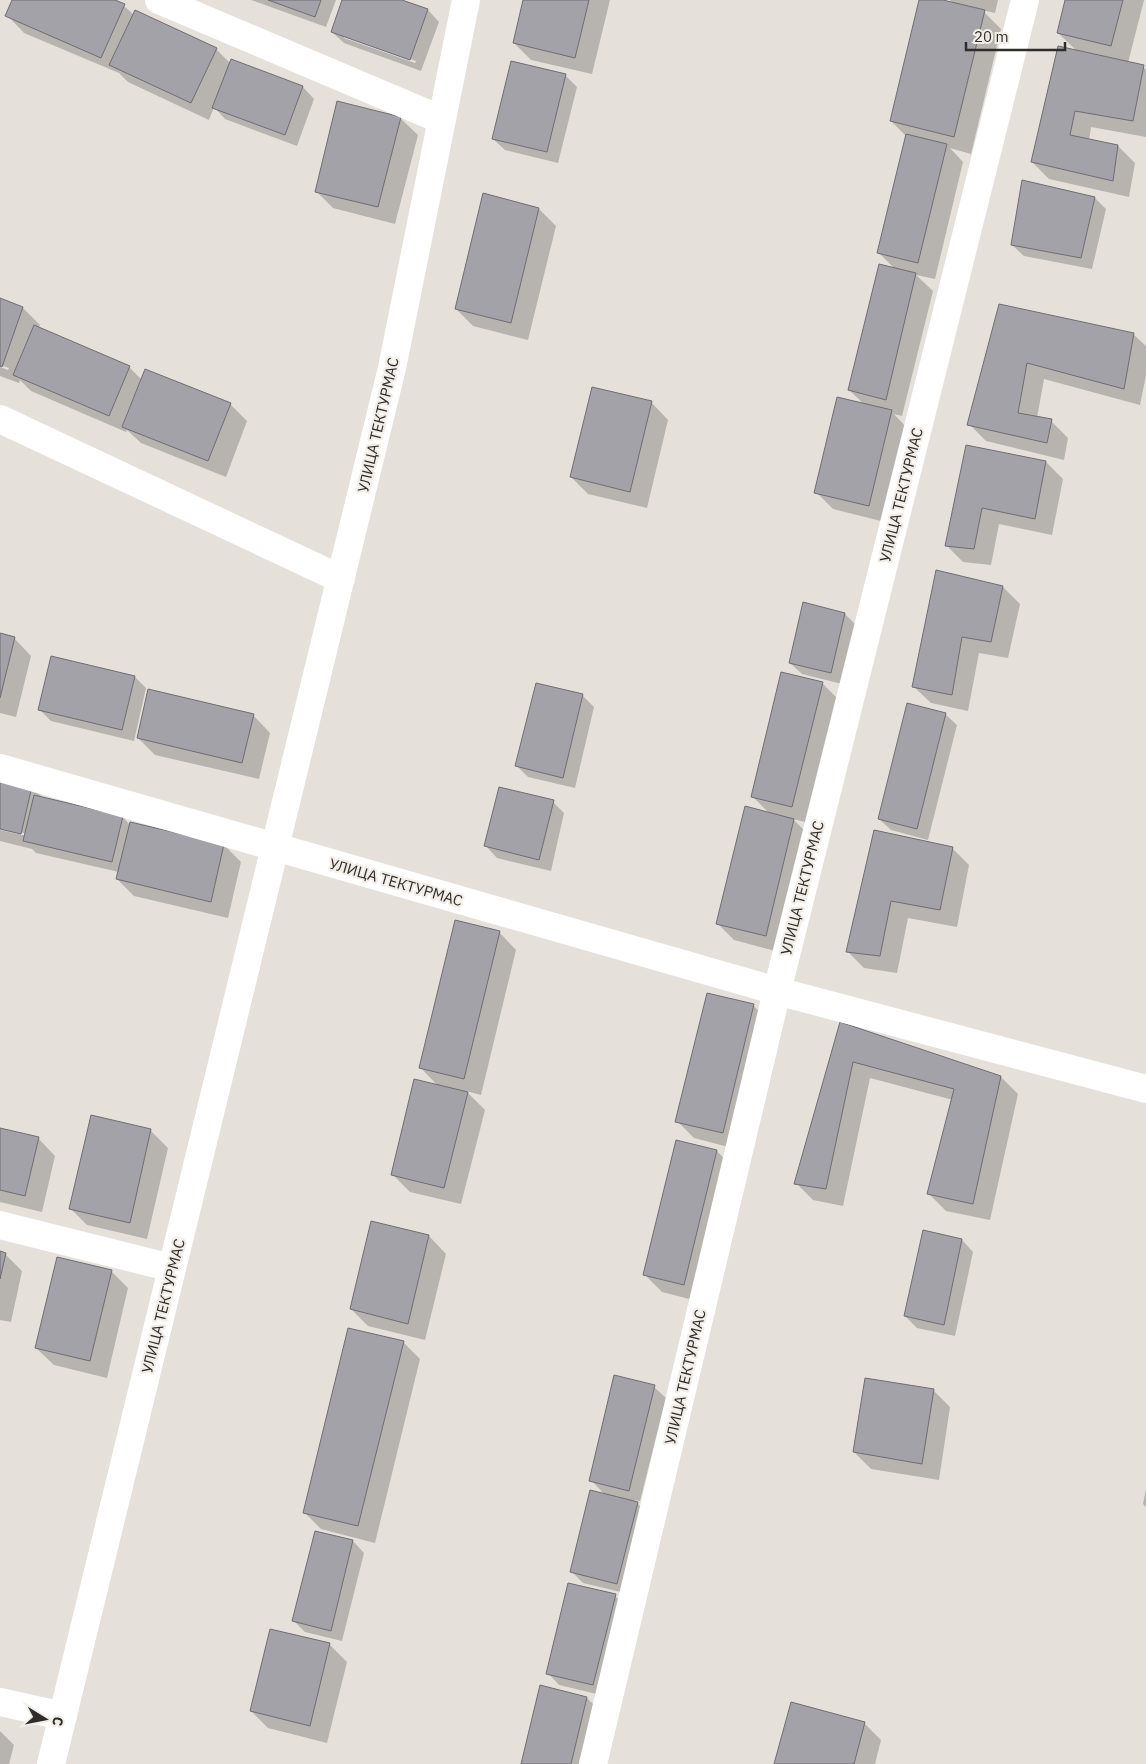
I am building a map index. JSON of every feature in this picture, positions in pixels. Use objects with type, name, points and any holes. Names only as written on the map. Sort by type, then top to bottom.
[{"type":"street","points":[[159,0],[442,120]]},
{"type":"street","name":"УЛИЦА ТЕКТУРМАС","points":[[51,1764],[392,368],[466,0]]},
{"type":"street","name":"УЛИЦА ТЕКТУРМАС","points":[[593,1764],[777,990],[1025,0]]},
{"type":"street","points":[[0,420],[341,579]]},
{"type":"street","name":"УЛИЦА ТЕКТУРМАС","points":[[0,768],[777,990],[1146,1089]]},
{"type":"street","points":[[0,1225],[172,1268]]},
{"type":"street","points":[[0,1702],[63,1716]]},
{"type":"building","points":[[12,0],[115,0],[125,4],[101,58],[5,16]]},
{"type":"building","points":[[268,0],[321,0],[315,17]]},
{"type":"building","points":[[342,0],[402,0],[428,9],[410,60],[331,32]]},
{"type":"building","points":[[523,0],[589,0],[575,58],[513,43]]},
{"type":"building","points":[[919,0],[943,0],[985,10],[954,137],[890,121]]},
{"type":"building","points":[[1065,0],[1123,0],[1111,46],[1057,33]]},
{"type":"building","points":[[135,10],[217,48],[191,103],[109,65]]},
{"type":"building","points":[[1058,46],[1144,65],[1133,121],[1075,111],[1070,135],[1118,145],[1113,181],[1031,162]]},
{"type":"building","points":[[231,59],[303,86],[285,135],[212,108]]},
{"type":"building","points":[[511,61],[566,74],[547,152],[492,139]]},
{"type":"building","points":[[337,101],[401,117],[378,207],[315,192]]},
{"type":"building","points":[[906,134],[947,144],[918,263],[877,253]]},
{"type":"building","points":[[1022,180],[1095,197],[1081,258],[1011,245]]},
{"type":"building","points":[[483,193],[539,208],[511,323],[455,309]]},
{"type":"building","points":[[879,264],[916,273],[886,400],[848,390]]},
{"type":"building","points":[[0,298],[23,307],[2,367],[0,366]]},
{"type":"building","points":[[999,304],[1134,333],[1124,389],[1027,363],[1018,413],[1052,419],[1047,443],[967,425]]},
{"type":"building","points":[[34,325],[130,366],[109,416],[13,375]]},
{"type":"building","points":[[145,369],[231,403],[208,461],[122,427]]},
{"type":"building","points":[[592,387],[652,401],[630,492],[570,477]]},
{"type":"building","points":[[837,397],[892,410],[869,506],[814,493]]},
{"type":"building","points":[[966,445],[1046,461],[1035,519],[982,508],[974,549],[945,546]]},
{"type":"building","points":[[936,570],[1003,586],[991,642],[962,637],[952,695],[912,687]]},
{"type":"building","points":[[803,602],[845,613],[831,673],[789,663]]},
{"type":"building","points":[[0,633],[15,637],[0,698]]},
{"type":"building","points":[[51,656],[135,676],[122,730],[38,710]]},
{"type":"building","points":[[781,672],[823,682],[792,807],[751,797]]},
{"type":"building","points":[[536,683],[583,694],[563,778],[515,766]]},
{"type":"building","points":[[148,689],[254,714],[242,763],[137,738]]},
{"type":"building","points":[[907,703],[946,713],[917,829],[878,819]]},
{"type":"building","points":[[0,778],[32,786],[21,834],[0,829]]},
{"type":"building","points":[[499,787],[554,800],[539,860],[484,846]]},
{"type":"building","points":[[34,795],[123,816],[112,862],[23,841]]},
{"type":"building","points":[[745,806],[794,819],[766,936],[716,924]]},
{"type":"building","points":[[130,822],[224,844],[211,902],[116,879]]},
{"type":"building","points":[[874,830],[953,847],[940,910],[891,901],[880,956],[846,952]]},
{"type":"building","points":[[455,920],[500,931],[464,1079],[419,1068]]},
{"type":"building","points":[[707,993],[754,1004],[723,1133],[675,1122]]},
{"type":"building","points":[[840,1022],[1001,1076],[973,1204],[927,1194],[954,1089],[853,1062],[826,1189],[794,1184]]},
{"type":"building","points":[[414,1079],[468,1092],[444,1188],[391,1175]]},
{"type":"building","points":[[91,1115],[151,1129],[130,1223],[69,1209]]},
{"type":"building","points":[[0,1128],[39,1137],[25,1196],[0,1190]]},
{"type":"building","points":[[676,1140],[717,1150],[684,1285],[643,1275]]},
{"type":"building","points":[[371,1221],[429,1235],[408,1324],[350,1309]]},
{"type":"building","points":[[923,1230],[962,1239],[944,1325],[904,1316]]},
{"type":"building","points":[[0,1251],[6,1253],[0,1279]]},
{"type":"building","points":[[57,1257],[112,1270],[90,1361],[35,1348]]},
{"type":"building","points":[[348,1328],[404,1341],[358,1526],[303,1513]]},
{"type":"building","points":[[614,1375],[655,1385],[629,1491],[589,1481]]},
{"type":"building","points":[[865,1378],[934,1389],[922,1464],[853,1452]]},
{"type":"building","points":[[590,1490],[638,1502],[617,1584],[570,1572]]},
{"type":"building","points":[[315,1531],[353,1540],[331,1631],[292,1621]]},
{"type":"building","points":[[568,1583],[616,1594],[593,1685],[546,1674]]},
{"type":"building","points":[[270,1629],[330,1643],[310,1726],[250,1711]]},
{"type":"building","points":[[540,1685],[587,1697],[571,1764],[521,1764]]},
{"type":"building","points":[[791,1702],[865,1722],[854,1764],[774,1764]]}]
